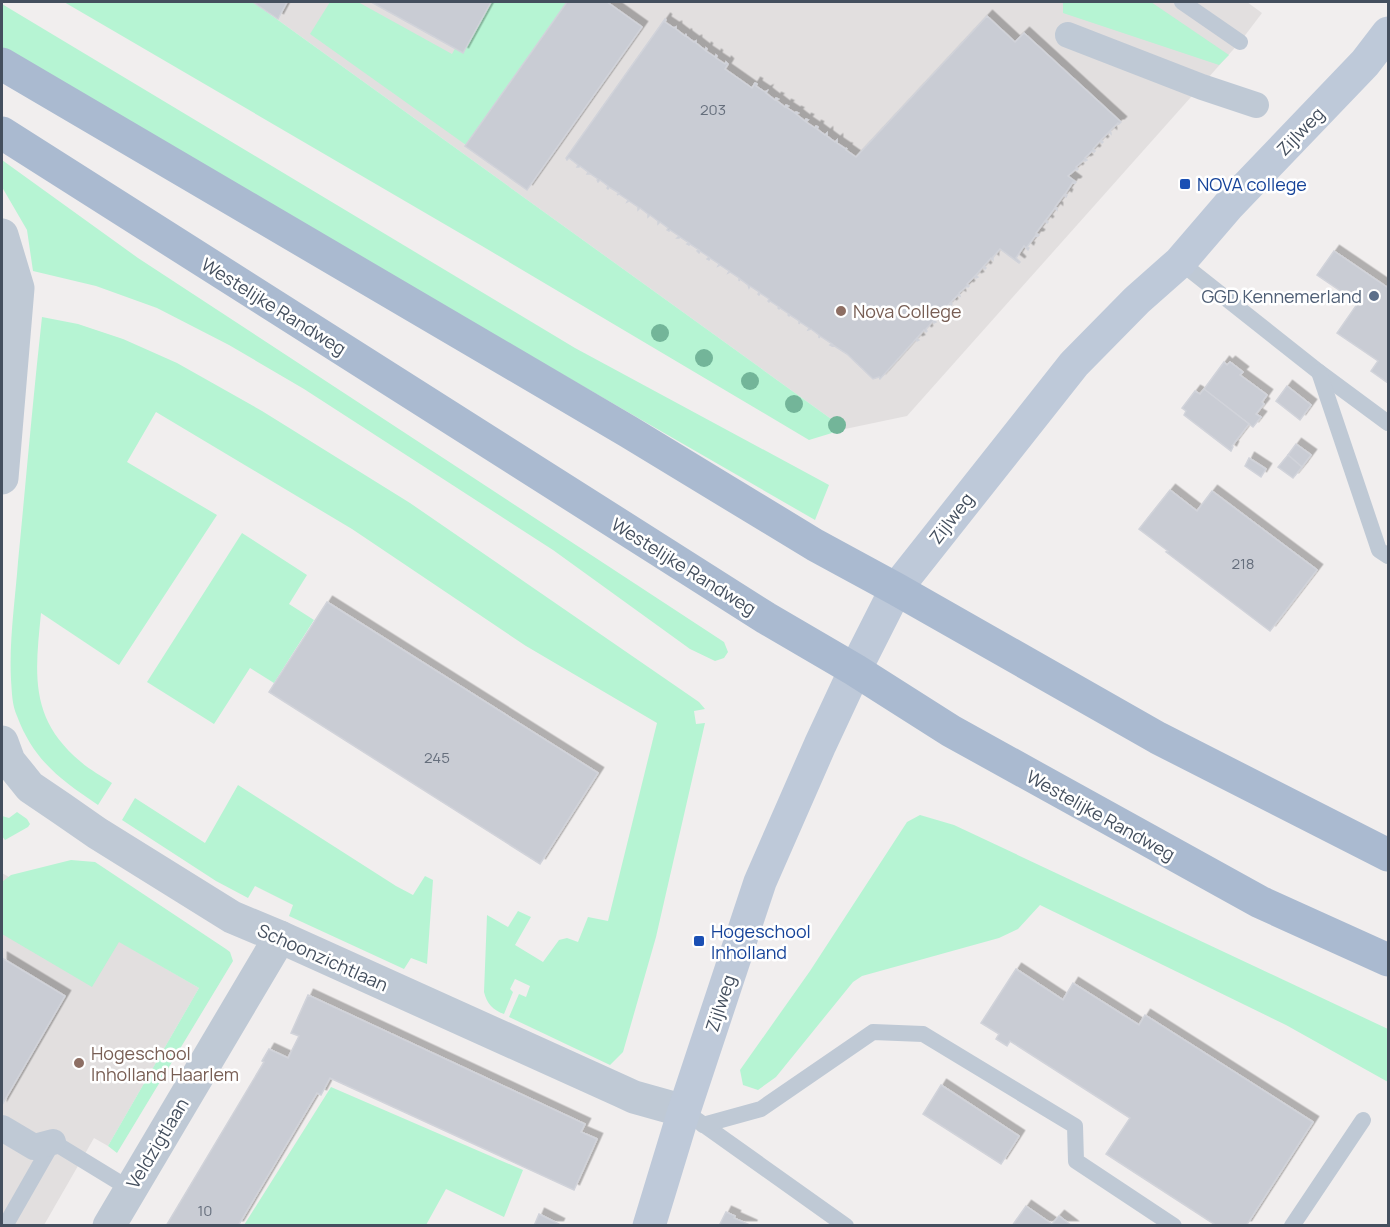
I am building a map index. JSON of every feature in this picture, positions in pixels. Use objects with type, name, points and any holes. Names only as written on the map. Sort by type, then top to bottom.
[{"type":"main road","name":"Zijlweg","points":[[649,1226],[694,1118],[760,882],[820,745],[896,589],[1074,364],[1137,300],[1180,262],[1229,205],[1365,63],[1389,33]]},
{"type":"main road","points":[[2,64],[629,432],[815,545],[1158,738],[1389,855]]},
{"type":"main road","name":"Westelijke Randweg","points":[[2,133],[756,612],[855,670],[951,732],[1260,902],[1389,960]]},
{"type":"street","points":[[1068,35],[1202,87],[1256,105]]},
{"type":"street","points":[[2,235],[18,288],[2,478]]},
{"type":"street","name":"Schoonzichtlaan","points":[[4,756],[30,787],[97,833],[232,917],[634,1097],[694,1118]]},
{"type":"street","name":"Veldzigtlaan","points":[[109,1226],[280,937]]},
{"type":"street","points":[[2,1128],[34,1147],[53,1142]]},
{"type":"lane","points":[[1182,2],[1240,42]]},
{"type":"lane","points":[[1180,262],[1319,372],[1389,423]]},
{"type":"lane","points":[[1319,372],[1379,550],[1389,556]]},
{"type":"lane","points":[[694,1118],[760,1109],[873,1032],[922,1034],[1075,1126],[1076,1161],[1174,1226]]},
{"type":"lane","points":[[694,1118],[846,1226]]},
{"type":"lane","points":[[1292,1226],[1363,1120]]},
{"type":"lane","points":[[4,1226],[53,1142],[130,1189]]},
{"type":"shaded area","name":"Nova College","points":[[253,2],[1247,2],[1262,13],[1240,42],[907,416],[845,429]]},
{"type":"shaded area","name":"Hogeschool Inholland Haarlem","points":[[2,873],[199,988],[108,1146],[94,1138],[44,1225],[2,1225]]},
{"type":"green space","points":[[64,2],[253,2],[845,429],[809,440]]},
{"type":"green space","points":[[330,2],[358,2],[452,54],[481,2],[567,2],[466,145],[310,34]]},
{"type":"green space","points":[[1063,2],[1151,2],[1229,55],[1219,65],[1063,13]]},
{"type":"green space","points":[[2,4],[575,348],[829,485],[815,520],[2,51]]},
{"type":"green space","points":[[2,160],[138,258],[724,642],[728,652],[724,658],[715,661],[690,649],[553,550],[304,389],[229,345],[157,308],[96,286],[33,271],[27,230],[2,187]]},
{"type":"green space","points":[[42,317],[78,324],[123,339],[177,363],[262,411],[410,503],[699,702],[705,709],[694,711],[696,724],[705,723],[656,937],[623,1052],[610,1065],[509,1017],[519,994],[526,997],[530,986],[515,979],[510,989],[513,992],[504,1014],[491,1006],[484,992],[487,915],[508,927],[518,911],[531,917],[515,945],[543,962],[559,940],[567,938],[578,942],[588,917],[608,921],[657,723],[526,646],[352,529],[156,412],[127,462],[217,515],[119,665],[41,613],[37,676],[44,712],[64,746],[85,765],[112,783],[98,805],[60,777],[40,757],[31,745],[15,712],[11,665],[14,606]]},
{"type":"green space","points":[[242,533],[307,575],[289,604],[314,620],[274,683],[250,668],[214,724],[147,682]]},
{"type":"green space","points":[[238,785],[413,895],[425,876],[433,880],[427,964],[411,958],[404,969],[289,916],[293,905],[255,886],[248,898],[216,881],[122,820],[135,798],[205,843]]},
{"type":"green space","points":[[17,812],[30,824],[5,840],[2,836],[2,816],[9,818]]},
{"type":"green space","points":[[920,815],[954,825],[1388,1029],[1388,1082],[1286,1025],[1040,905],[1018,929],[999,938],[862,976],[853,982],[776,1077],[758,1090],[743,1085],[740,1070],[810,971],[907,822]]},
{"type":"green space","points":[[71,860],[95,862],[226,949],[230,952],[233,961],[117,1153],[108,1146],[199,988],[119,942],[92,987],[2,934],[2,882],[11,875]]},
{"type":"green space","points":[[331,1087],[523,1170],[504,1217],[446,1189],[426,1225],[244,1225]]},
{"type":"building","points":[[253,2],[287,2],[278,19]]},
{"type":"building","points":[[371,2],[491,2],[463,53]]},
{"type":"building","points":[[567,2],[607,2],[642,27],[527,190],[465,146]]},
{"type":"building","points":[[987,16],[1015,42],[1024,33],[1121,122],[1110,131],[1111,134],[1109,132],[1101,140],[1102,143],[1100,141],[1093,149],[1095,151],[1085,158],[1087,160],[1084,160],[1076,167],[1077,170],[1068,176],[1076,182],[1073,182],[1065,194],[1066,197],[1064,195],[1055,207],[1057,210],[1055,208],[1046,220],[1048,222],[1045,221],[1036,233],[1039,235],[1036,235],[1027,247],[1028,250],[1024,246],[1016,258],[1020,262],[1000,249],[993,260],[991,258],[984,266],[986,268],[983,267],[976,275],[978,277],[975,276],[967,284],[969,286],[959,293],[960,296],[958,295],[951,302],[951,305],[950,303],[943,311],[944,313],[942,312],[934,320],[936,322],[933,321],[926,332],[924,330],[917,338],[919,340],[916,339],[880,379],[879,377],[873,379],[847,354],[830,345],[832,344],[820,336],[819,338],[819,335],[811,329],[808,330],[809,328],[800,322],[799,324],[799,321],[769,302],[769,299],[760,293],[759,295],[759,292],[750,286],[749,288],[740,279],[739,281],[739,278],[728,273],[729,271],[718,266],[719,264],[710,258],[707,259],[709,257],[700,251],[699,253],[697,251],[699,250],[687,244],[689,243],[680,237],[677,238],[679,236],[667,230],[668,228],[660,222],[658,224],[658,221],[650,215],[648,217],[648,214],[640,208],[638,210],[638,207],[627,202],[628,200],[619,194],[617,195],[619,193],[609,187],[608,189],[608,186],[600,180],[598,182],[598,179],[587,174],[588,172],[566,158],[665,19],[665,22],[676,27],[694,42],[696,41],[705,50],[706,48],[706,51],[715,57],[716,55],[716,58],[725,64],[726,62],[728,64],[725,69],[752,88],[755,83],[757,84],[756,86],[767,91],[766,93],[775,100],[778,99],[776,100],[785,107],[786,105],[798,113],[796,114],[805,121],[808,120],[806,122],[815,128],[818,127],[817,129],[825,135],[827,133],[827,136],[835,142],[837,140],[837,143],[847,148],[846,150],[856,157]]},
{"type":"building","points":[[1334,251],[1388,288],[1388,383],[1371,371],[1378,361],[1337,333],[1358,303],[1317,275]]},
{"type":"building","points":[[1224,362],[1227,365],[1230,362],[1243,372],[1240,375],[1267,395],[1262,402],[1264,404],[1256,414],[1261,417],[1253,427],[1204,389]]},
{"type":"building","points":[[1287,386],[1311,405],[1300,420],[1276,401]]},
{"type":"building","points":[[1204,389],[1249,424],[1232,446],[1231,451],[1184,415],[1186,411],[1182,408],[1195,391],[1200,394]]},
{"type":"building","points":[[1296,444],[1311,455],[1302,467],[1288,455]]},
{"type":"building","points":[[1288,455],[1302,467],[1293,478],[1278,467]]},
{"type":"building","points":[[1249,458],[1266,469],[1261,477],[1245,466]]},
{"type":"building","points":[[1170,490],[1197,511],[1212,491],[1317,570],[1270,631],[1139,529]]},
{"type":"building","points":[[327,602],[598,773],[540,864],[269,692]]},
{"type":"building","points":[[2,958],[65,996],[2,1105]]},
{"type":"building","points":[[1016,969],[1063,1000],[1073,983],[1139,1025],[1145,1015],[1313,1122],[1246,1226],[1217,1226],[1106,1154],[1130,1118],[1010,1041],[1007,1046],[996,1039],[999,1034],[981,1023]]},
{"type":"building","points":[[308,995],[585,1124],[581,1132],[597,1139],[574,1190],[330,1078],[321,1095],[317,1093],[238,1226],[166,1226],[264,1062],[262,1061],[269,1049],[288,1058],[299,1036],[291,1033]]},
{"type":"building","points":[[941,1085],[1019,1136],[1001,1164],[923,1114]]},
{"type":"building","points":[[1026,1206],[1052,1224],[1059,1216],[1072,1226],[1012,1226]]},
{"type":"building","points":[[726,1212],[735,1216],[734,1218],[752,1226],[719,1226]]},
{"type":"building","points":[[539,1214],[559,1224],[558,1226],[534,1226]]},
{"type":"place","name":"NOVA college","points":[[1185,184]]},
{"type":"place","name":"GGD Kennemerland","points":[[1374,296]]},
{"type":"place","name":"Nova College","points":[[841,311]]},
{"type":"place","name":"Hogeschool Inholland","points":[[699,941]]},
{"type":"place","name":"Hogeschool Inholland Haarlem","points":[[79,1063]]}]
